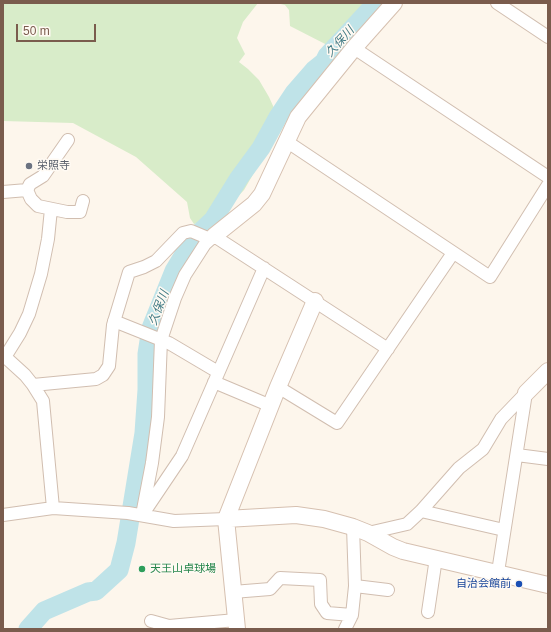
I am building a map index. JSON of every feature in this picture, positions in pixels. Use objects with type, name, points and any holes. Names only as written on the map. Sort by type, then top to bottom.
[{"type":"street","points":[[135,514],[152,463],[158,417],[154,337],[175,298],[185,275],[205,236],[254,204],[262,194],[298,117],[354,48],[394,3]]},
{"type":"street","points":[[497,3],[548,37]]},
{"type":"street","points":[[354,48],[548,177]]},
{"type":"street","points":[[27,190],[30,184],[43,176],[68,140]]},
{"type":"street","points":[[286,141],[490,277],[548,185]]},
{"type":"street","points":[[3,192],[27,190]]},
{"type":"street","points":[[27,190],[31,199],[38,206],[51,209],[67,212],[80,212],[83,201]]},
{"type":"street","points":[[51,209],[48,239],[41,274],[31,308],[20,333],[4,356],[34,385],[43,401],[53,508]]},
{"type":"street","points":[[34,385],[96,379],[103,375],[109,366],[114,320],[129,272],[156,261],[183,233],[191,231],[205,236],[264,268],[388,349]]},
{"type":"street","points":[[278,387],[337,423],[453,253]]},
{"type":"street","points":[[135,514],[182,456],[264,268]]},
{"type":"street","points":[[150,622],[169,626],[236,624],[226,519],[278,387],[315,301]]},
{"type":"street","points":[[114,320],[169,343],[216,377],[271,406]]},
{"type":"street","points":[[368,533],[407,524],[421,511],[459,468],[483,449],[502,419],[548,371]]},
{"type":"street","points":[[498,572],[526,393]]},
{"type":"street","points":[[517,455],[548,459]]},
{"type":"street","points":[[3,515],[53,508],[135,514],[174,521],[296,515],[324,519],[353,527],[403,551],[498,572],[548,585]]},
{"type":"street","points":[[421,511],[504,530]]},
{"type":"street","points":[[345,629],[352,615],[355,586],[353,527]]},
{"type":"street","points":[[428,612],[436,558]]},
{"type":"street","points":[[233,592],[270,589],[280,578],[320,580],[321,604],[327,613],[352,615]]},
{"type":"street","points":[[355,586],[388,590]]},
{"type":"green space","points":[[3,3],[258,3],[243,22],[237,38],[245,54],[239,62],[259,80],[274,108],[272,133],[262,159],[244,190],[230,205],[210,221],[194,224],[190,218],[187,202],[136,157],[73,123],[3,121]]},
{"type":"green space","points":[[276,3],[376,3],[331,47],[290,26],[289,10],[285,5]]},
{"type":"waterway","name":"久保川","points":[[28,629],[44,611],[88,592],[96,591],[119,570],[126,543],[144,433],[147,390],[147,354],[151,328],[174,271],[194,238],[213,220],[239,178],[261,148],[278,117],[294,93],[314,70],[324,62],[327,56],[376,3]]},
{"type":"place","name":"栄照寺","points":[[29,166]]},
{"type":"place","name":"天王山卓球場","points":[[142,569]]},
{"type":"place","name":"自治会館前","points":[[519,584]]}]
